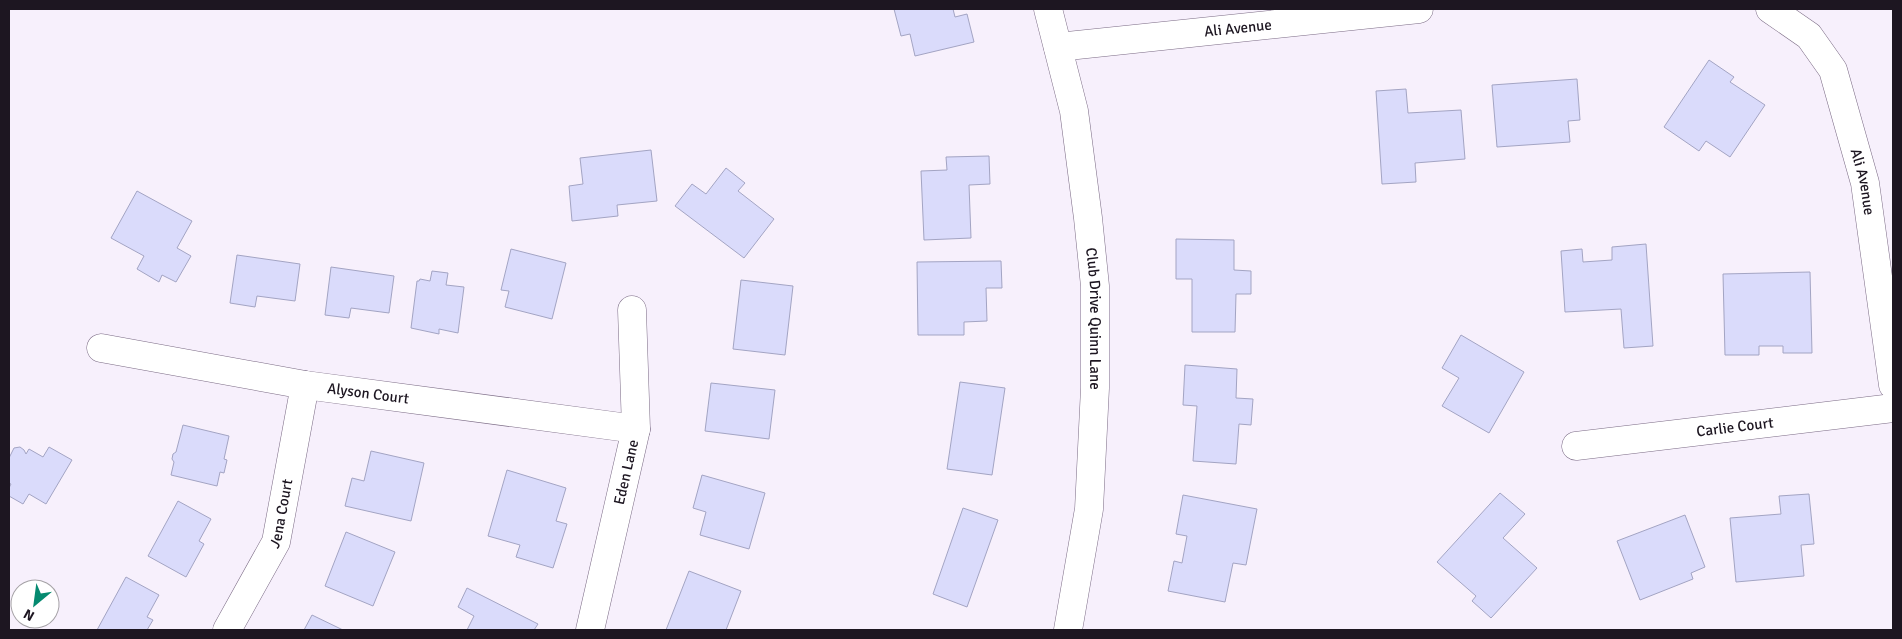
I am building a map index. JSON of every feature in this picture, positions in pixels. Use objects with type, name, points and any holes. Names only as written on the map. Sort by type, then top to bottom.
[{"type":"street","name":"Club Drive Quinn Lane","points":[[1048,9],[1074,111],[1095,286],[1095,388],[1089,509],[1068,630]]},
{"type":"street","name":"Ali Avenue","points":[[1058,47],[1418,9]]},
{"type":"street","name":"Ali Avenue","points":[[1770,9],[1809,36],[1833,70],[1865,182],[1893,386]]},
{"type":"street","name":"Eden Lane","points":[[590,630],[636,429],[632,310]]},
{"type":"street","name":"Alyson Court","points":[[101,348],[305,386],[636,429]]},
{"type":"street","name":"Jena Court","points":[[227,630],[276,542],[305,386]]},
{"type":"street","name":"Carlie Court","points":[[1576,446],[1893,408]]},
{"type":"building","points":[[894,9],[953,9],[955,17],[967,14],[974,42],[915,56],[910,34],[901,36]]},
{"type":"building","points":[[1709,60],[1734,77],[1730,82],[1765,105],[1730,157],[1706,141],[1699,151],[1664,127]]},
{"type":"building","points":[[1577,79],[1580,120],[1568,121],[1570,142],[1497,147],[1492,85]]},
{"type":"building","points":[[1406,89],[1408,113],[1461,110],[1465,159],[1415,163],[1416,182],[1382,184],[1376,91]]},
{"type":"building","points":[[651,150],[657,201],[617,205],[618,216],[572,221],[569,186],[583,184],[580,158]]},
{"type":"building","points":[[989,156],[990,184],[969,185],[971,238],[924,240],[921,171],[947,170],[946,157]]},
{"type":"building","points":[[726,168],[745,183],[738,191],[774,219],[744,258],[675,206],[692,184],[706,194]]},
{"type":"building","points":[[137,191],[192,221],[177,248],[191,256],[176,282],[162,275],[159,282],[137,269],[144,256],[111,238]]},
{"type":"building","points":[[1176,239],[1234,240],[1234,270],[1251,271],[1251,294],[1236,294],[1235,332],[1192,332],[1192,279],[1176,279]]},
{"type":"building","points":[[1646,244],[1653,346],[1624,348],[1621,309],[1565,312],[1561,251],[1582,249],[1583,262],[1612,260],[1612,247]]},
{"type":"building","points":[[511,249],[566,263],[552,319],[505,307],[509,291],[501,290]]},
{"type":"building","points":[[237,255],[300,264],[295,301],[257,296],[255,307],[230,303]]},
{"type":"building","points":[[1001,261],[1002,288],[986,288],[987,321],[964,322],[964,335],[918,335],[917,262]]},
{"type":"building","points":[[331,267],[394,276],[389,313],[351,308],[349,318],[325,315]]},
{"type":"building","points":[[432,271],[448,273],[446,285],[464,287],[458,333],[439,329],[439,334],[411,328],[417,281],[420,279],[430,281]]},
{"type":"building","points":[[1810,272],[1812,353],[1783,353],[1783,346],[1759,346],[1759,355],[1725,355],[1723,274]]},
{"type":"building","points":[[741,280],[793,286],[785,355],[733,349]]},
{"type":"building","points":[[1461,335],[1524,372],[1489,433],[1442,406],[1459,378],[1442,368]]},
{"type":"building","points":[[1185,365],[1237,369],[1236,398],[1253,399],[1251,425],[1239,424],[1236,464],[1193,461],[1197,406],[1183,405]]},
{"type":"building","points":[[960,382],[1005,388],[992,475],[947,469]]},
{"type":"building","points":[[711,383],[775,390],[769,439],[705,431]]},
{"type":"building","points":[[183,425],[229,436],[224,459],[227,460],[224,473],[220,472],[217,486],[171,475],[174,462],[172,459],[173,454],[176,452]]},
{"type":"building","points":[[20,447],[26,454],[29,449],[43,457],[49,447],[72,460],[46,504],[29,494],[23,504],[9,496],[11,484],[9,483],[9,458],[14,448]]},
{"type":"building","points":[[371,451],[424,463],[411,521],[345,506],[352,478],[364,481]]},
{"type":"building","points":[[507,470],[566,488],[556,521],[567,524],[553,568],[516,557],[520,545],[488,536]]},
{"type":"building","points":[[702,475],[765,493],[749,549],[700,535],[706,512],[693,508]]},
{"type":"building","points":[[1500,493],[1525,514],[1503,538],[1537,568],[1491,618],[1472,601],[1476,596],[1437,562]]},
{"type":"building","points":[[1809,494],[1814,544],[1801,545],[1804,576],[1736,582],[1730,518],[1781,514],[1779,496]]},
{"type":"building","points":[[1183,495],[1257,509],[1246,565],[1233,563],[1225,602],[1168,591],[1174,561],[1182,563],[1187,536],[1176,534]]},
{"type":"building","points":[[178,501],[211,519],[199,541],[204,544],[186,577],[148,556]]},
{"type":"building","points":[[963,508],[998,520],[967,607],[933,594]]},
{"type":"building","points":[[1685,515],[1705,567],[1691,573],[1693,579],[1640,600],[1617,541]]},
{"type":"building","points":[[346,532],[395,552],[373,606],[325,586]]},
{"type":"building","points":[[689,571],[741,591],[726,630],[666,630]]},
{"type":"building","points":[[126,577],[159,595],[147,617],[153,620],[147,630],[97,630]]},
{"type":"building","points":[[467,588],[538,624],[534,630],[467,630],[474,616],[458,607]]},
{"type":"building","points":[[312,615],[343,630],[304,630]]}]
